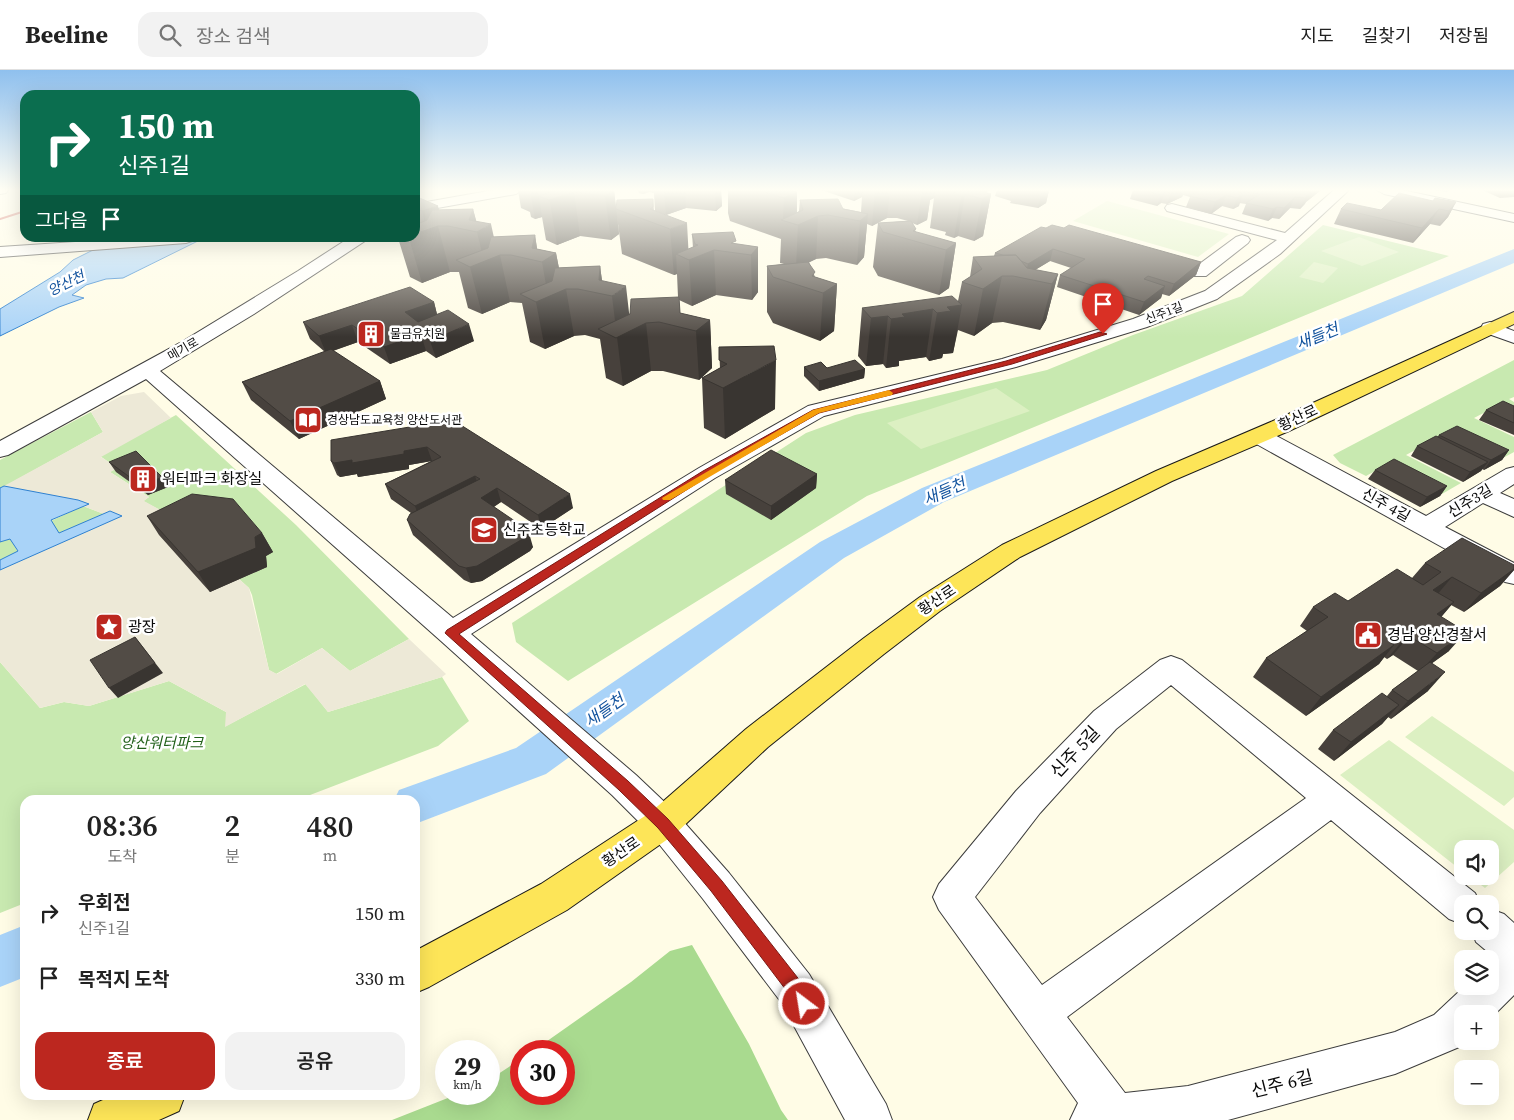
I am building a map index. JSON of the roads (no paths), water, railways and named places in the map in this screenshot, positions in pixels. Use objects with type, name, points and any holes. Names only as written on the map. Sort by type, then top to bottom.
[{"type":"main road","name":"황산로","points":[[420,970],[554,897],[663,823],[757,738],[930,604],[1012,551],[1164,476],[1506,327]]},
{"type":"main road","points":[[110,1120],[152,1100]]},
{"type":"street","name":"신주1길","points":[[451,633],[707,473],[816,412],[1009,363],[1140,323],[1211,295],[1287,239]]},
{"type":"street","points":[[1231,281],[1200,272],[1242,240]]},
{"type":"street","points":[[0,252],[138,242]]},
{"type":"street","name":"메기로","points":[[0,450],[147,370],[326,262],[354,242]]},
{"type":"street","points":[[147,370],[451,633],[624,785],[663,823],[716,886],[795,988],[870,1120]]},
{"type":"street","name":"신주 4길","points":[[1259,436],[1514,574]]},
{"type":"street","name":"신주3길","points":[[1426,527],[1514,474]]},
{"type":"street","points":[[1482,493],[1514,509]]},
{"type":"street","name":"신주 5길","points":[[1103,1119],[1038,1013],[952,897],[1028,802],[1105,720],[1171,668],[1454,899]]},
{"type":"street","points":[[1038,1013],[1332,799]]},
{"type":"street","points":[[1499,936],[1514,948]]},
{"type":"street","points":[[1475,1005],[1514,967]]},
{"type":"street","name":"신주 6길","points":[[1103,1119],[1188,1108],[1303,1079],[1395,1053],[1449,1030],[1454,1025]]},
{"type":"water","name":"양산천","points":[[109,242],[196,242],[123,278],[106,279],[86,285],[72,295],[84,298],[59,307],[0,336],[0,309],[60,272],[73,260]]},
{"type":"water","points":[[4,486],[78,500],[89,504],[51,520],[59,533],[110,511],[122,516],[0,570],[0,560],[18,551],[10,539],[0,542],[0,488]]},
{"type":"waterway","name":"새들천","points":[[420,802],[531,761],[832,550],[933,495],[1514,255]]},
{"type":"waterway","name":"새들천","points":[[0,961],[20,953]]},
{"type":"place","name":"물금유치원","points":[[371,334]]},
{"type":"place","name":"경상남도교육청 양산도서관","points":[[308,420]]},
{"type":"place","name":"워터파크 화장실","points":[[143,479]]},
{"type":"place","name":"신주초등학교","points":[[484,530]]},
{"type":"place","name":"광장","points":[[109,627]]},
{"type":"place","name":"경남 양산경찰서","points":[[1368,635]]},
{"type":"park label","name":"양산워터파크","points":[[162,743]]}]
